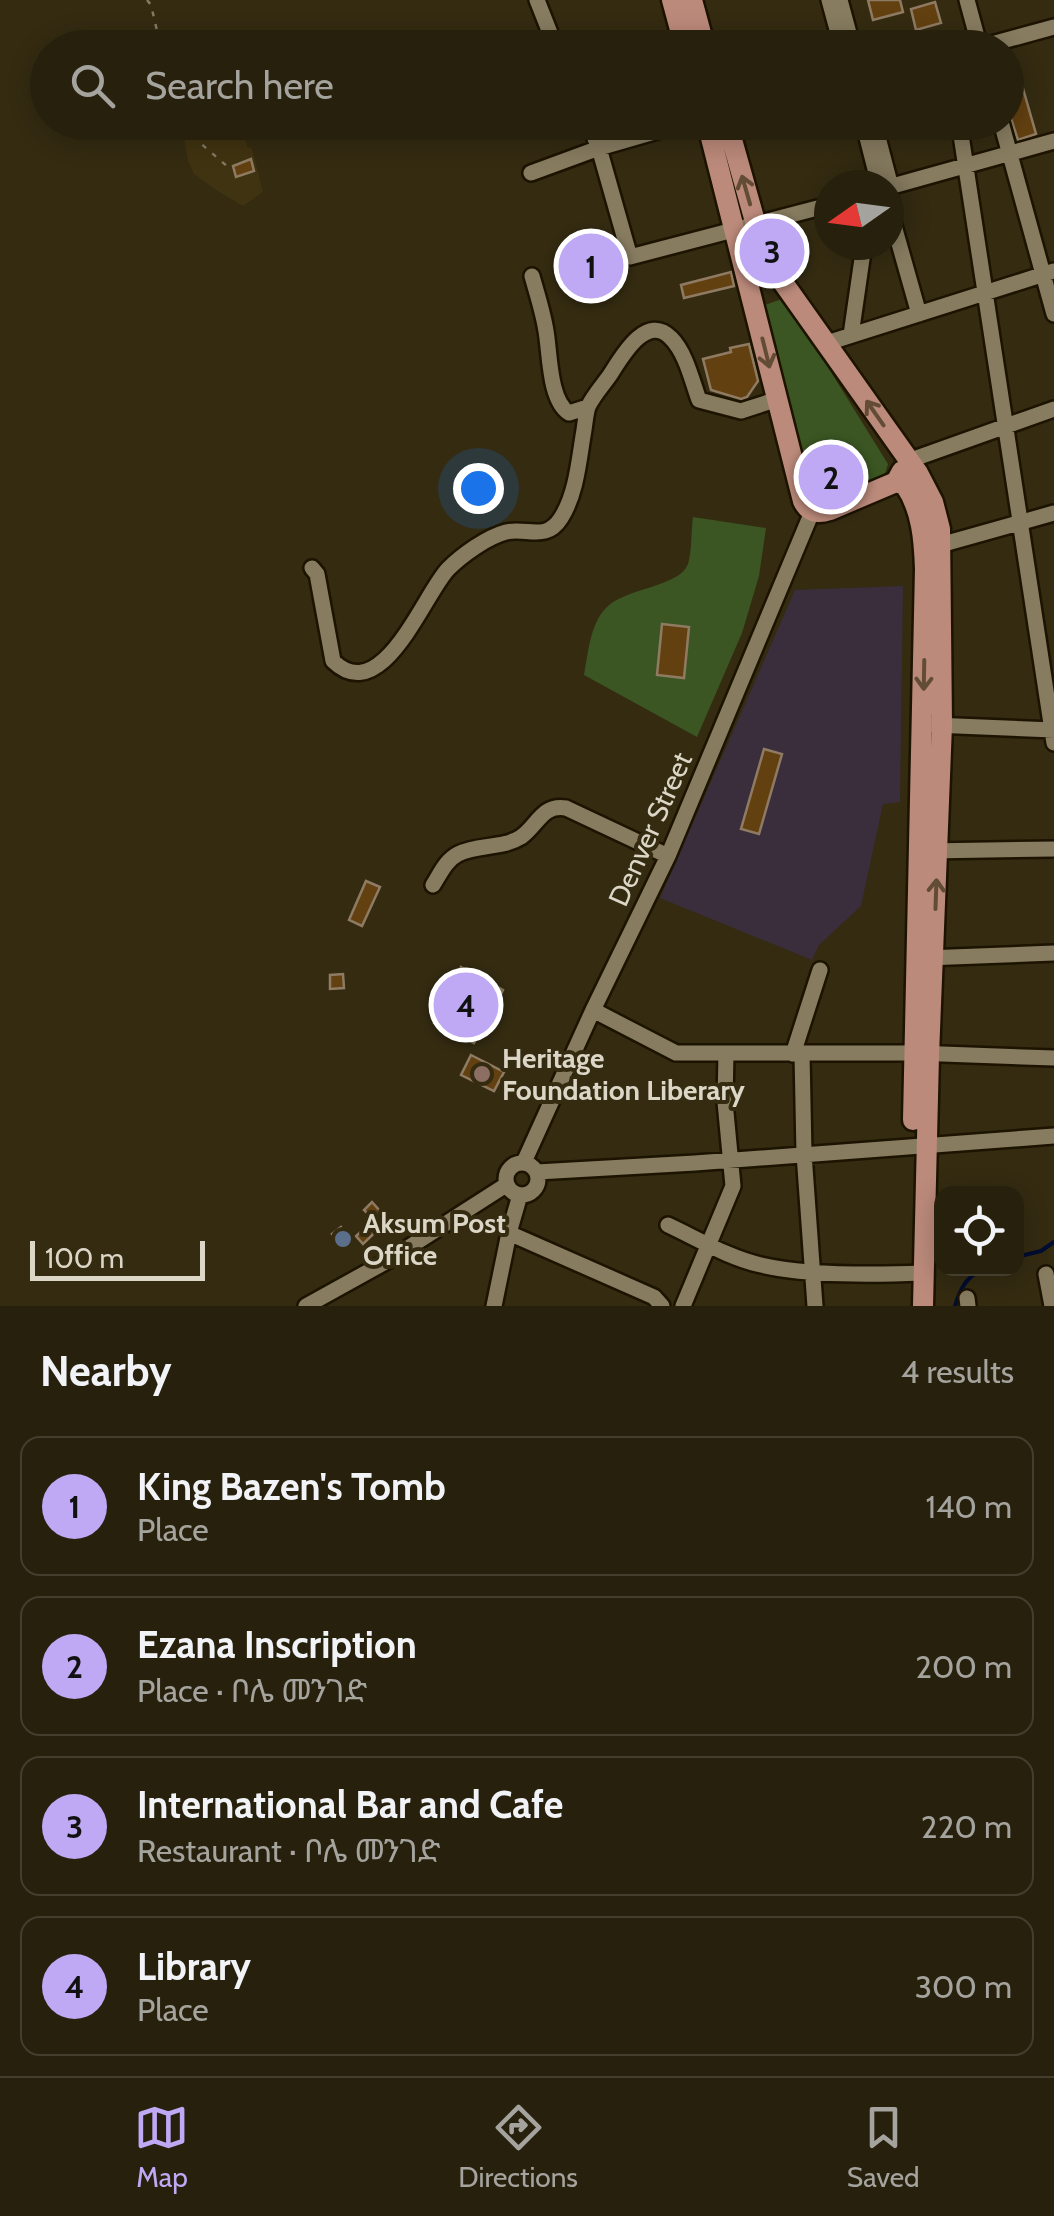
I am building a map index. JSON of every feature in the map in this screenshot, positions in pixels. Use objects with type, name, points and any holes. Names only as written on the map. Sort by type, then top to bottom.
[{"type":"main road","points":[[672,0],[680,30]]},
{"type":"main road","points":[[692,0],[700,30]]},
{"type":"main road","points":[[712,140],[803,501],[812,512],[830,510],[896,482],[908,461]]},
{"type":"main road","points":[[732,140],[765,258],[927,487],[938,516],[933,548],[920,1146],[918,1274],[923,1306]]},
{"type":"main road","points":[[754,304],[757,288],[770,281],[790,292]]},
{"type":"main road","points":[[896,482],[905,485],[933,548]]},
{"type":"main road","points":[[909,1306],[918,1274]]},
{"type":"street","points":[[537,0],[549,30]]},
{"type":"street","points":[[830,0],[838,30]]},
{"type":"street","points":[[840,0],[848,30]]},
{"type":"street","points":[[967,0],[975,30]]},
{"type":"street","points":[[1024,35],[1054,27]]},
{"type":"street","points":[[596,140],[630,257],[814,209]]},
{"type":"street","points":[[531,173],[627,140]]},
{"type":"street","points":[[869,140],[880,170]]},
{"type":"street","points":[[877,140],[883,170]]},
{"type":"street","points":[[932,725],[1053,734],[961,140]]},
{"type":"street","points":[[1006,140],[1048,273],[1054,314]]},
{"type":"street","points":[[904,184],[1054,141]]},
{"type":"street","points":[[851,335],[862,260]]},
{"type":"street","points":[[904,260],[919,314]]},
{"type":"street","points":[[827,343],[1048,273]]},
{"type":"street","points":[[532,276],[561,407],[569,413],[588,408]]},
{"type":"street","points":[[312,568],[317,574],[333,660],[345,670],[358,672],[373,667],[391,654],[412,628],[446,570],[497,536],[518,530],[536,534],[552,528],[562,517],[572,493],[588,408],[632,342],[643,334],[654,330],[671,337],[699,400],[741,411],[778,399]]},
{"type":"street","points":[[908,461],[1054,409]]},
{"type":"street","name":"Denver Street","points":[[530,1167],[593,1010],[668,856],[812,512]]},
{"type":"street","points":[[933,548],[1054,512]]},
{"type":"street","points":[[432,885],[455,856],[513,841],[553,807],[566,808],[668,856]]},
{"type":"street","points":[[928,850],[1054,849]]},
{"type":"street","points":[[925,958],[1054,953]]},
{"type":"street","points":[[815,1306],[798,1054],[820,970]]},
{"type":"street","points":[[593,1010],[676,1053],[1054,1058]]},
{"type":"street","points":[[684,1306],[734,1186],[725,1102],[726,1053]]},
{"type":"street","points":[[494,1306],[513,1190],[505,1180],[508,1169],[518,1162],[530,1167],[730,1159],[1054,1136]]},
{"type":"street","points":[[306,1306],[513,1190],[530,1193],[537,1184],[530,1167]]},
{"type":"street","points":[[668,1225],[761,1265],[882,1275],[918,1274]]},
{"type":"street","points":[[509,1232],[654,1297],[662,1306]]},
{"type":"street","points":[[1046,1274],[1052,1306]]},
{"type":"path","points":[[147,0],[156,30]]},
{"type":"path","points":[[199,140],[228,167]]},
{"type":"shaded area","points":[[184,140],[245,140],[252,149],[263,192],[243,206],[194,174]]},
{"type":"shaded area","points":[[903,586],[900,802],[883,804],[861,906],[819,945],[812,960],[660,898],[795,590]]},
{"type":"green space","points":[[785,298],[888,464],[885,474],[818,501],[813,500],[759,307]]},
{"type":"green space","points":[[693,517],[766,528],[759,576],[742,633],[697,737],[584,675],[593,631],[606,608],[683,572],[689,559]]},
{"type":"building","points":[[868,0],[900,0],[903,12],[873,20]]},
{"type":"building","points":[[935,2],[941,23],[916,30],[911,9]]},
{"type":"building","points":[[1024,92],[1036,134],[1024,138]]},
{"type":"building","points":[[251,159],[254,171],[236,177],[233,166]]},
{"type":"building","points":[[598,252],[606,267],[583,280],[575,265]]},
{"type":"building","points":[[731,272],[734,286],[684,298],[681,285]]},
{"type":"building","points":[[749,344],[758,381],[747,397],[741,399],[711,390],[703,359]]},
{"type":"building","points":[[832,470],[840,478],[832,486],[824,478]]},
{"type":"building","points":[[662,624],[689,627],[684,678],[657,675]]},
{"type":"building","points":[[764,749],[782,754],[759,834],[741,829]]},
{"type":"building","points":[[366,881],[380,887],[362,926],[349,920]]},
{"type":"building","points":[[461,967],[503,990],[489,1026],[484,1023],[474,1043],[434,1023]]},
{"type":"building","points":[[343,974],[344,988],[330,989],[330,975]]},
{"type":"building","points":[[471,1055],[504,1072],[494,1091],[461,1075]]},
{"type":"building","points":[[372,1202],[388,1220],[363,1244],[356,1236],[374,1220],[364,1210]]},
{"type":"building","name":"Aksum Post Office","points":[[341,1227],[352,1241],[343,1248],[332,1234]]},
{"type":"waterway","points":[[1024,1255],[1041,1251],[1054,1242]]},
{"type":"waterway","points":[[955,1306],[972,1276]]},
{"type":"place","name":"International Bar and Cafe","points":[[772,251]]},
{"type":"place","name":"King Bazen's Tomb","points":[[591,266]]},
{"type":"place","name":"Ezana Inscription","points":[[831,477]]},
{"type":"place","name":"Library","points":[[466,1005]]},
{"type":"place","name":"Heritage Foundation Liberary","points":[[482,1074]]},
{"type":"place","name":"Aksum Post Office","points":[[343,1239]]}]
